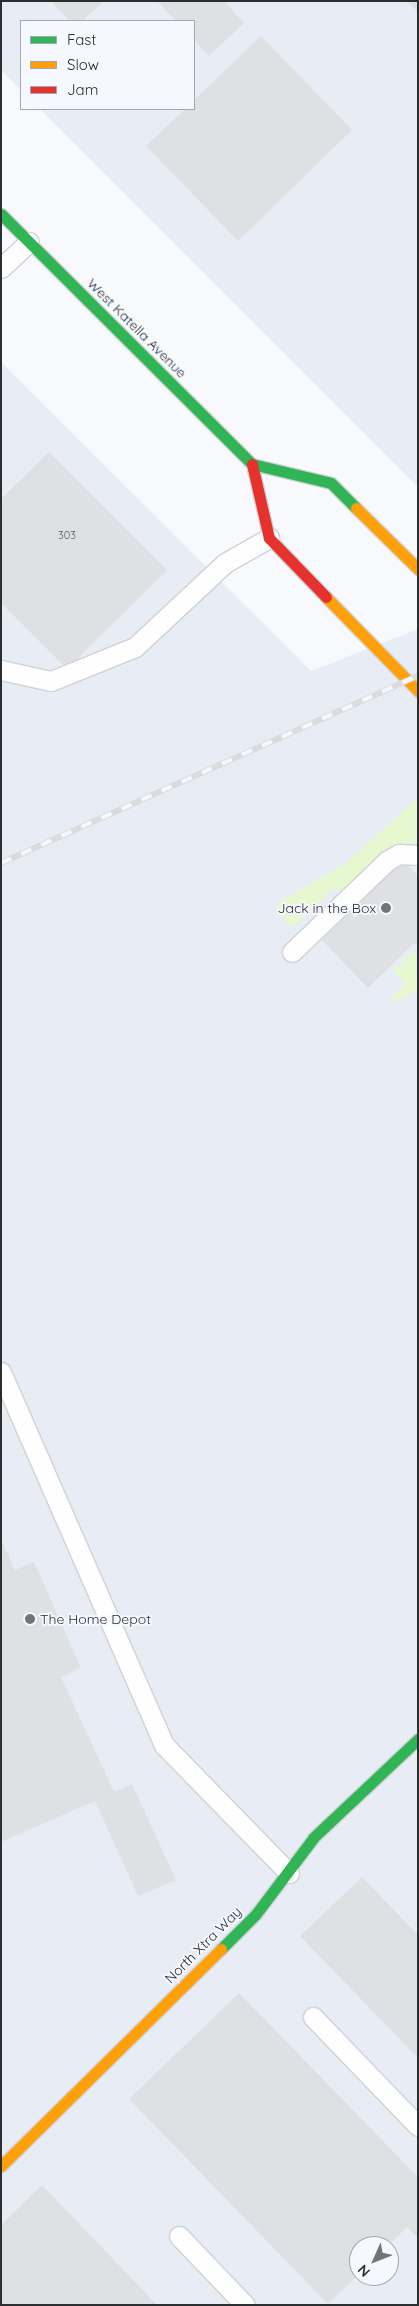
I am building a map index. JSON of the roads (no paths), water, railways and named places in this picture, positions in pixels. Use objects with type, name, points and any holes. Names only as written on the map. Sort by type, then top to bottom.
[{"type":"main road","name":"West Katella Avenue","points":[[1,214],[252,464]]},
{"type":"main road","points":[[418,569],[331,483],[252,464],[269,538],[418,691]]},
{"type":"main road","name":"North Xtra Way","points":[[1,2166],[256,1914],[289,1873],[314,1837],[418,1740]]},
{"type":"lane","points":[[1,268],[29,242]]},
{"type":"lane","points":[[1,670],[51,681],[135,647],[225,563],[269,538]]},
{"type":"lane","points":[[292,952],[388,860],[399,854],[418,854]]},
{"type":"lane","points":[[1,1372],[164,1745],[289,1873]]},
{"type":"lane","points":[[313,2017],[418,2126]]},
{"type":"lane","points":[[178,2236],[245,2305]]},
{"type":"railway","points":[[1,863],[418,676]]},
{"type":"place","name":"Jack in the Box","points":[[386,908]]},
{"type":"place","name":"The Home Depot","points":[[30,1619]]}]
